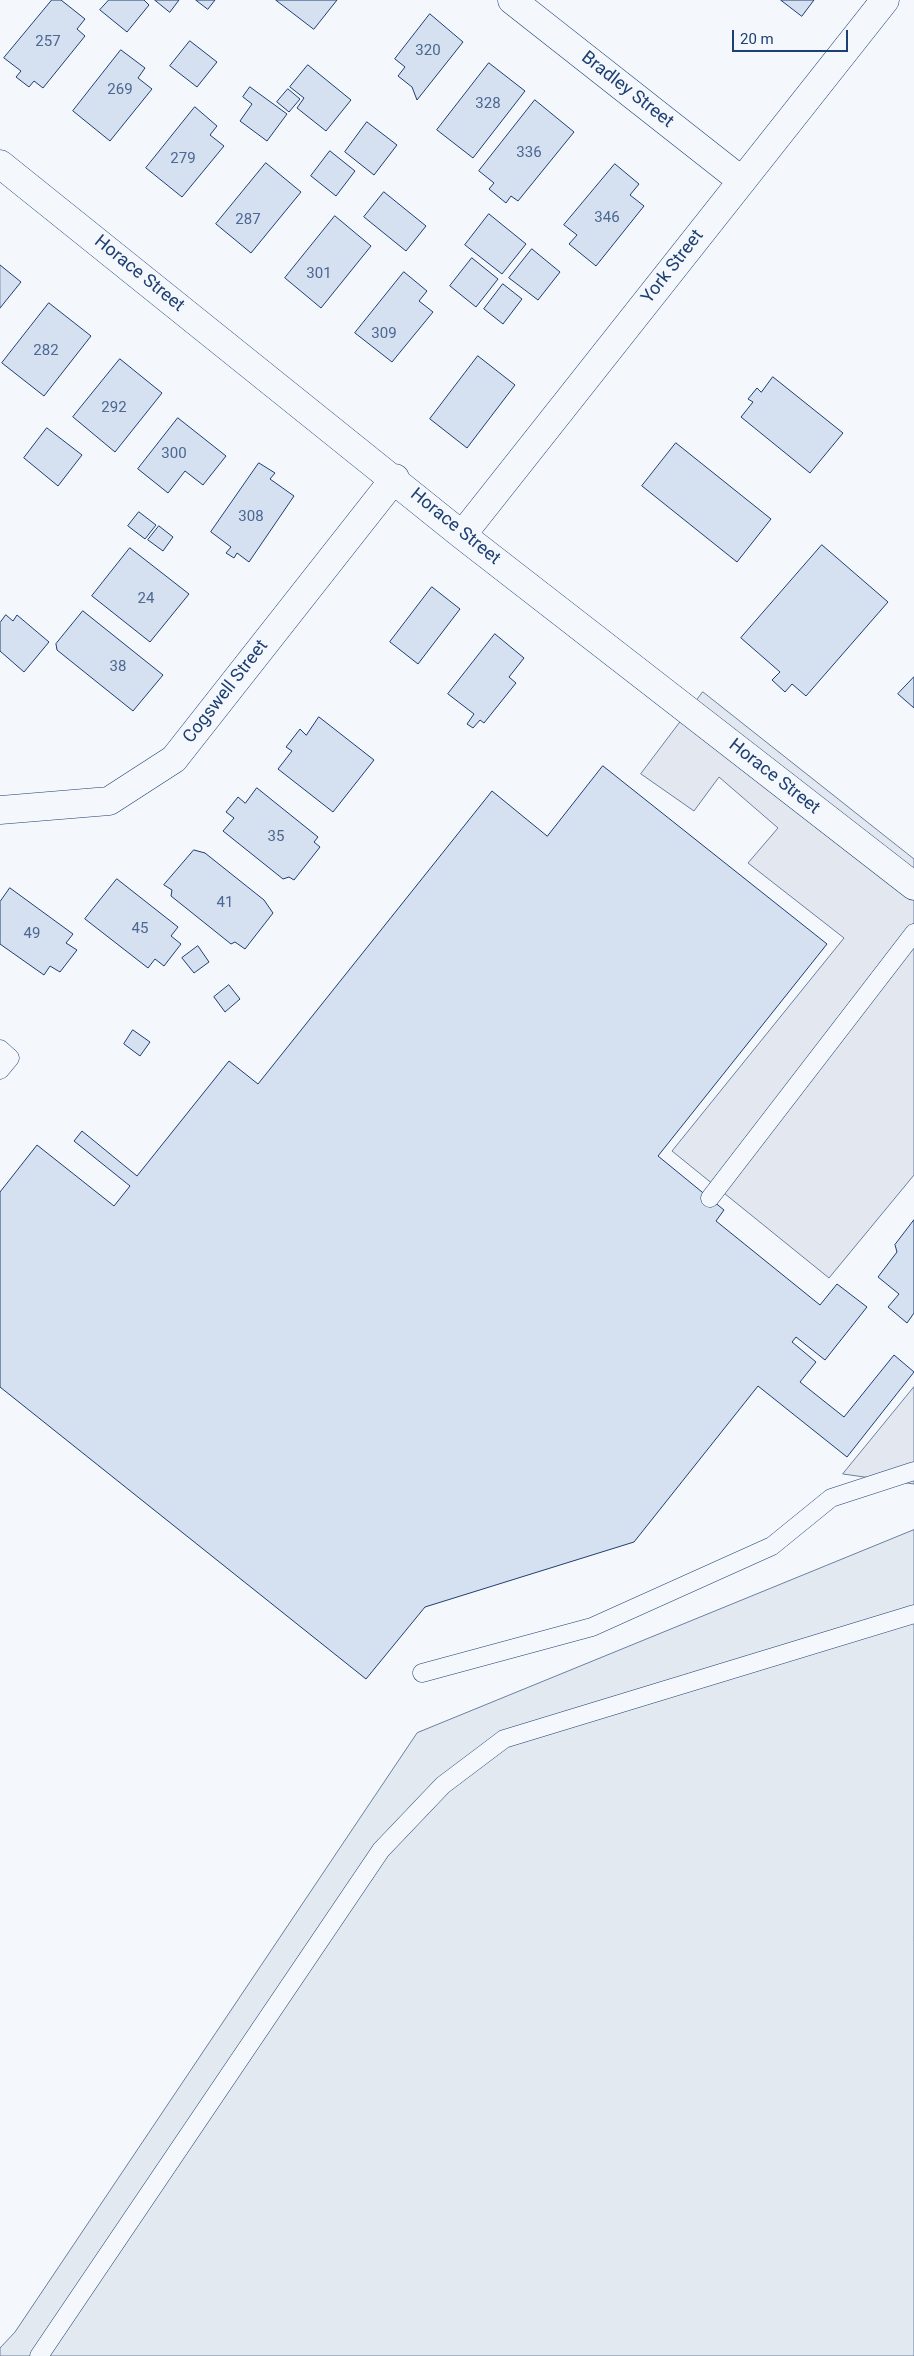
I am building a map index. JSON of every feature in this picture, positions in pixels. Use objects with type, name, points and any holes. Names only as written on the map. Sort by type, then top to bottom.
[{"type":"street","name":"Bradley Street","points":[[512,0],[742,181]]},
{"type":"street","name":"York Street","points":[[462,535],[884,0]]},
{"type":"street","name":"Horace Street","points":[[0,164],[394,478],[462,535],[914,886]]},
{"type":"street","name":"Cogswell Street","points":[[0,810],[110,801],[174,759],[394,478]]},
{"type":"lane","points":[[710,1198],[914,932]]},
{"type":"lane","points":[[0,1048],[10,1058],[0,1070]]},
{"type":"lane","points":[[422,1673],[592,1627],[772,1546],[831,1498],[914,1471]]},
{"type":"lane","points":[[39,2356],[380,1850],[443,1785],[504,1739],[914,1614]]},
{"type":"shaded area","points":[[703,692],[914,859],[914,1175],[829,1278],[672,1151],[844,938],[748,863],[778,828],[719,777],[694,811],[641,774]]},
{"type":"shaded area","points":[[914,1387],[914,1484],[843,1474]]},
{"type":"shaded area","points":[[914,1530],[914,2356],[0,2356],[0,2348],[15,2332],[417,1733]]},
{"type":"building","points":[[52,0],[61,0],[85,19],[77,29],[85,36],[43,88],[34,81],[29,87],[16,77],[21,71],[4,58]]},
{"type":"building","points":[[109,0],[144,0],[149,5],[127,32],[100,10]]},
{"type":"building","points":[[155,0],[179,0],[170,12]]},
{"type":"building","points":[[196,0],[215,0],[208,9]]},
{"type":"building","points":[[276,0],[337,0],[314,29]]},
{"type":"building","points":[[781,0],[814,0],[802,16]]},
{"type":"building","points":[[430,14],[463,42],[417,100],[412,87],[398,76],[405,67],[395,59]]},
{"type":"building","points":[[190,41],[217,62],[197,87],[170,66]]},
{"type":"building","points":[[121,50],[145,68],[138,78],[152,89],[110,141],[73,111]]},
{"type":"building","points":[[489,63],[525,91],[473,158],[437,130]]},
{"type":"building","points":[[308,65],[351,100],[326,131],[297,108],[304,98],[290,87]]},
{"type":"building","points":[[250,87],[287,114],[267,141],[240,121],[252,104],[243,97]]},
{"type":"building","points":[[288,89],[300,99],[289,112],[277,102]]},
{"type":"building","points":[[535,100],[574,132],[518,201],[511,196],[506,203],[489,189],[494,183],[479,171]]},
{"type":"building","points":[[195,107],[217,126],[210,135],[224,146],[182,197],[146,168]]},
{"type":"building","points":[[367,122],[397,145],[374,175],[345,152]]},
{"type":"building","points":[[330,151],[355,171],[336,196],[311,176]]},
{"type":"building","points":[[266,163],[301,192],[251,253],[216,224]]},
{"type":"building","points":[[615,164],[639,184],[630,195],[644,206],[596,266],[569,244],[577,235],[564,225]]},
{"type":"building","points":[[384,192],[426,226],[406,251],[364,217]]},
{"type":"building","points":[[489,214],[526,244],[502,274],[465,245]]},
{"type":"building","points":[[335,216],[371,246],[321,308],[285,278]]},
{"type":"building","points":[[532,249],[560,272],[538,300],[509,278]]},
{"type":"building","points":[[472,258],[498,279],[476,307],[450,286]]},
{"type":"building","points":[[0,265],[21,282],[0,308]]},
{"type":"building","points":[[404,272],[427,291],[419,301],[433,312],[392,362],[355,333]]},
{"type":"building","points":[[503,284],[522,299],[503,324],[484,309]]},
{"type":"building","points":[[49,303],[91,336],[44,396],[2,363]]},
{"type":"building","points":[[478,356],[515,385],[467,448],[430,419]]},
{"type":"building","points":[[120,359],[162,393],[115,452],[73,417]]},
{"type":"building","points":[[773,377],[843,433],[810,473],[741,417],[753,402],[748,399],[757,388],[761,392]]},
{"type":"building","points":[[178,418],[226,456],[203,485],[185,471],[168,493],[138,469]]},
{"type":"building","points":[[47,428],[82,455],[58,486],[24,458]]},
{"type":"building","points":[[676,443],[771,519],[737,562],[642,486]]},
{"type":"building","points":[[259,463],[275,473],[270,479],[294,496],[249,562],[237,553],[234,558],[226,553],[231,547],[211,532]]},
{"type":"building","points":[[139,512],[156,525],[145,539],[128,526]]},
{"type":"building","points":[[159,526],[173,537],[163,551],[148,540]]},
{"type":"building","points":[[822,545],[888,602],[806,696],[792,684],[785,692],[772,680],[780,672],[741,638]]},
{"type":"building","points":[[130,548],[189,594],[150,642],[92,596]]},
{"type":"building","points":[[432,587],[460,609],[418,664],[390,642]]},
{"type":"building","points":[[83,611],[163,675],[133,711],[57,650],[56,644]]},
{"type":"building","points":[[6,615],[13,621],[17,615],[49,642],[24,672],[0,651],[0,623]]},
{"type":"building","points":[[495,634],[524,658],[509,677],[516,683],[484,723],[480,720],[473,728],[467,724],[474,714],[448,694]]},
{"type":"building","points":[[914,677],[914,708],[898,694]]},
{"type":"building","points":[[319,717],[374,760],[333,812],[278,769],[292,751],[286,747],[300,729],[306,735]]},
{"type":"building","points":[[603,766],[827,944],[658,1156],[724,1210],[716,1221],[820,1305],[837,1284],[867,1307],[825,1360],[796,1337],[792,1342],[816,1362],[800,1382],[844,1417],[894,1355],[914,1372],[847,1457],[758,1386],[634,1542],[425,1607],[366,1679],[0,1387],[0,1192],[37,1145],[114,1206],[130,1186],[74,1141],[82,1131],[137,1176],[229,1061],[258,1084],[492,791],[547,836]]},
{"type":"building","points":[[257,788],[318,837],[314,842],[320,847],[294,880],[289,877],[283,879],[223,831],[234,818],[226,812],[238,797],[245,803]]},
{"type":"building","points":[[194,850],[205,853],[264,900],[273,913],[245,949],[235,942],[231,944],[171,896],[172,890],[164,885]]},
{"type":"building","points":[[117,879],[178,927],[171,936],[181,944],[164,966],[155,959],[148,968],[85,919]]},
{"type":"building","points":[[10,888],[73,934],[66,943],[77,950],[60,972],[50,966],[44,975],[0,944],[0,902]]},
{"type":"building","points":[[198,946],[209,962],[194,973],[182,958]]},
{"type":"building","points":[[229,985],[240,999],[225,1012],[214,997]]},
{"type":"building","points":[[133,1030],[150,1042],[140,1056],[124,1044]]},
{"type":"building","points":[[914,1220],[914,1313],[907,1323],[888,1307],[899,1294],[878,1277],[897,1252],[895,1245]]}]
